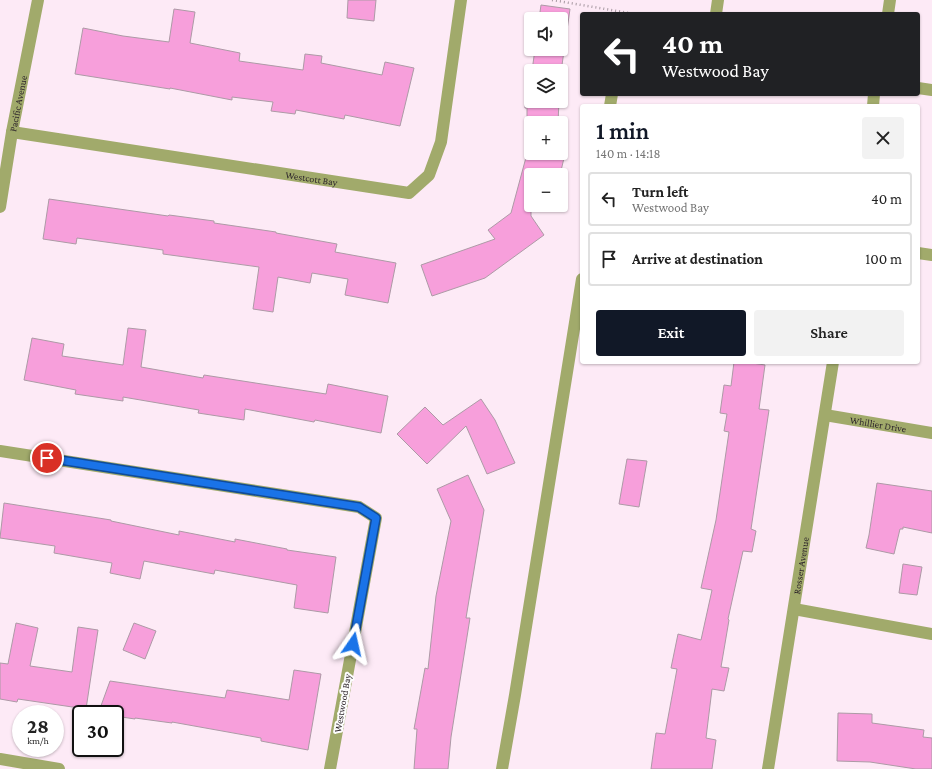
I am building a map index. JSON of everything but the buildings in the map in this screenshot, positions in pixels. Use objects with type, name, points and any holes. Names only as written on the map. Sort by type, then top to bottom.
[{"type":"street","name":"Pacific Avenue","points":[[0,208],[12,132],[38,0]]},
{"type":"street","name":"Westcott Bay","points":[[12,132],[409,193],[429,175],[441,142],[461,0]]},
{"type":"street","points":[[716,12],[718,0]]},
{"type":"street","points":[[888,12],[890,0]]},
{"type":"street","points":[[920,88],[932,90]]},
{"type":"street","points":[[920,253],[932,255]]},
{"type":"street","points":[[502,769],[580,291]]},
{"type":"street","name":"Rosser Avenue","points":[[768,769],[833,364]]},
{"type":"street","name":"Whillier Drive","points":[[825,415],[932,433]]},
{"type":"street","name":"Westwood Bay","points":[[0,451],[359,507],[376,518],[330,769]]},
{"type":"street","points":[[794,609],[932,634]]},
{"type":"street","points":[[0,759],[59,769]]},
{"type":"path","points":[[552,0],[624,12]]},
{"type":"route","points":[[47,458],[359,507],[376,518],[353,644]]}]
